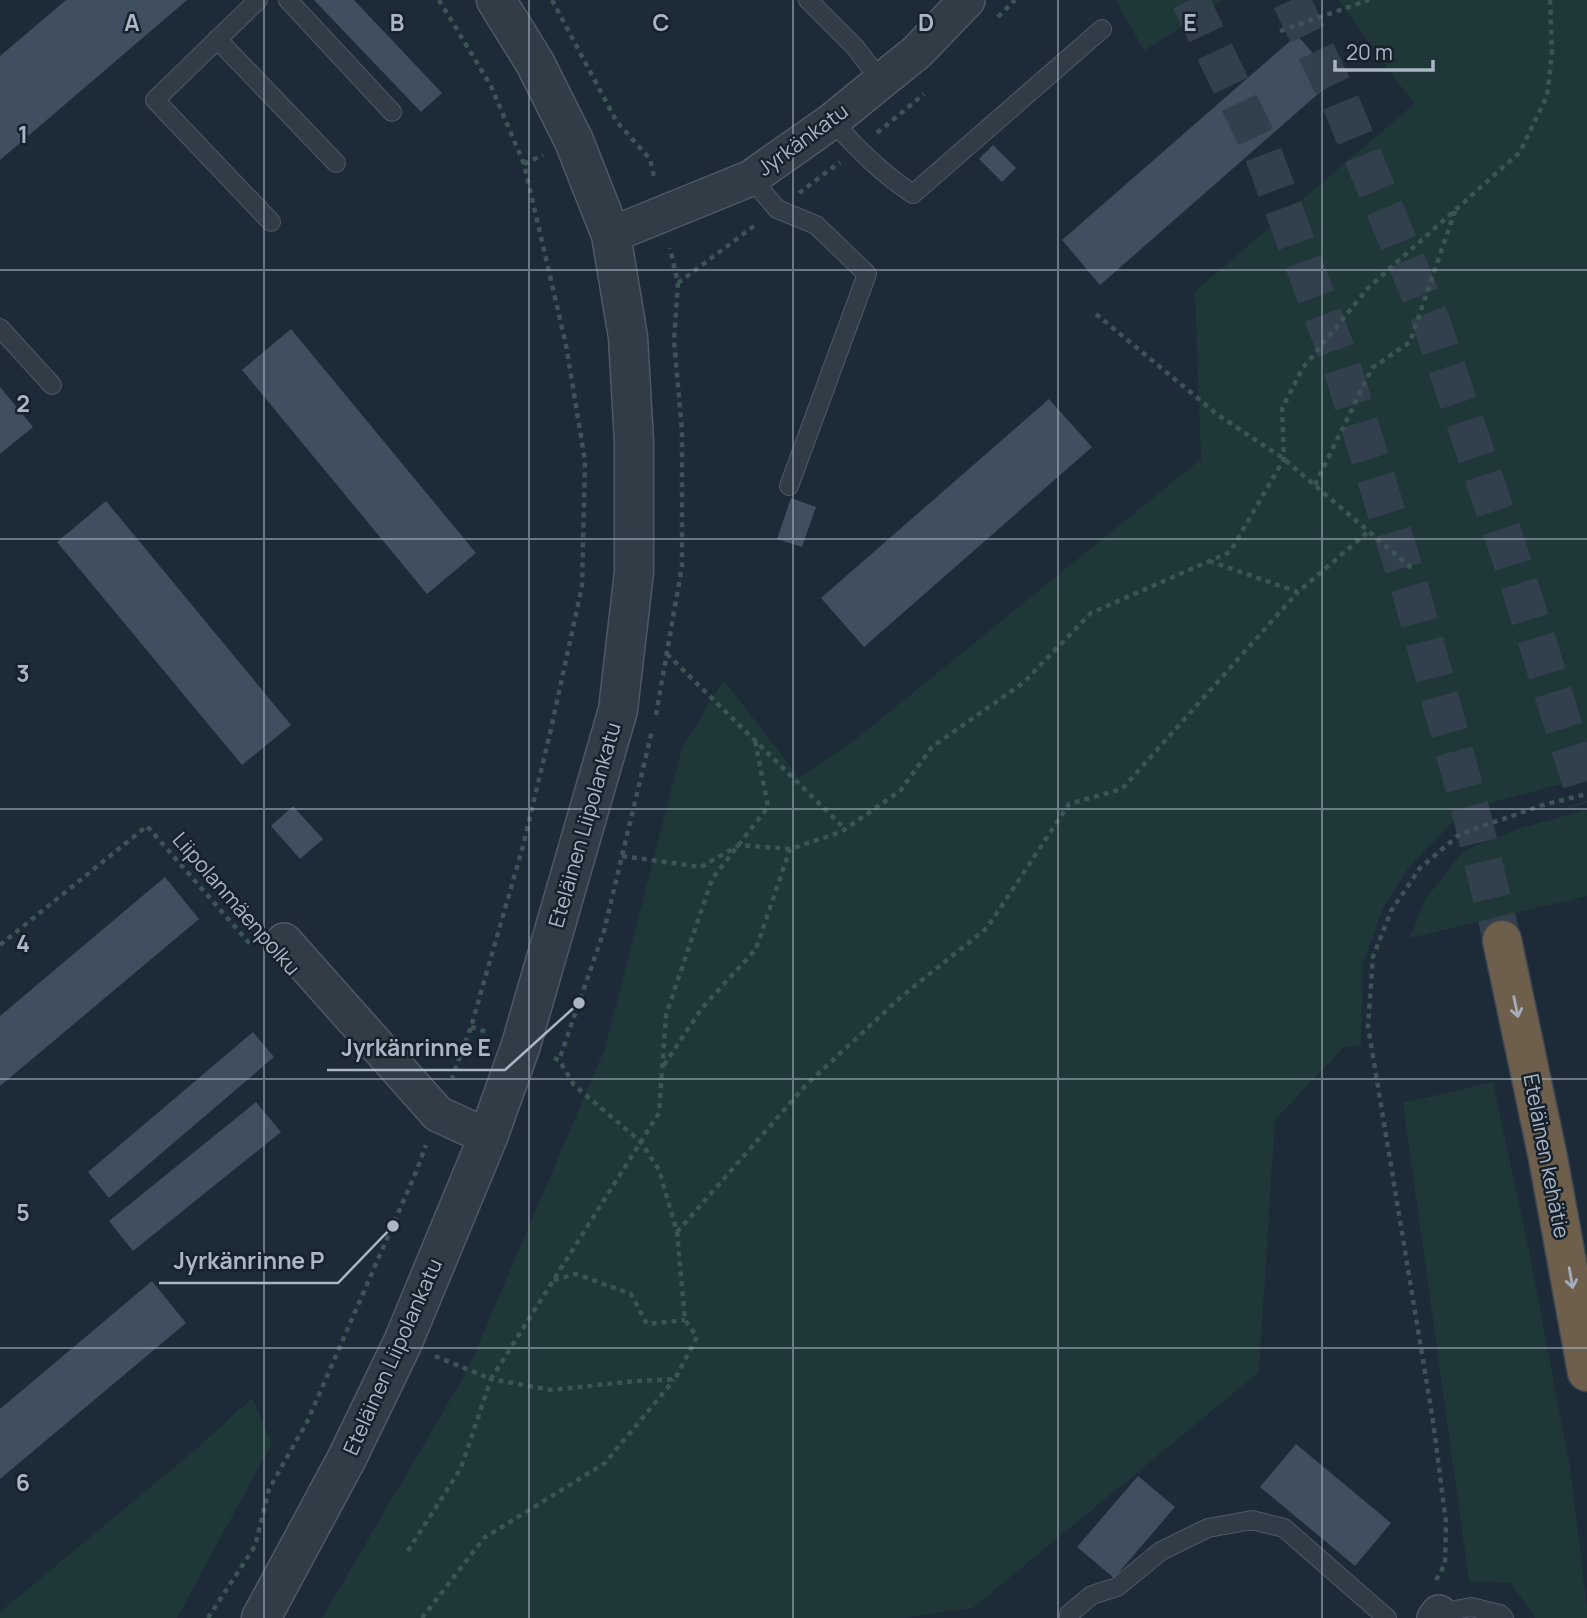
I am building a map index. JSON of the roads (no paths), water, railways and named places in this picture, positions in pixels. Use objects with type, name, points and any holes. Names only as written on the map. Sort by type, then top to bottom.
[{"type":"highway","name":"Eteläinen kehätie","points":[[1502,940],[1548,1158],[1587,1372]]},
{"type":"street","name":"Eteläinen Liipolankatu","points":[[261,1618],[347,1458],[403,1342],[488,1137],[521,1045],[618,710],[634,572],[634,442],[628,337],[611,236],[574,142],[535,63],[496,0]]},
{"type":"street","name":"Jyrkänkatu","points":[[611,236],[751,178],[832,121],[917,52],[967,0]]},
{"type":"street","points":[[269,945],[427,1132],[488,1137]]},
{"type":"lane","points":[[258,0],[155,100],[271,222]]},
{"type":"lane","points":[[288,0],[392,112]]},
{"type":"lane","points":[[808,0],[855,47],[881,81]]},
{"type":"lane","points":[[832,121],[858,149],[913,194],[1102,29]]},
{"type":"lane","points":[[217,39],[336,163]]},
{"type":"lane","points":[[751,178],[776,209],[816,225],[867,274],[789,486]]},
{"type":"lane","points":[[0,328],[52,385]]},
{"type":"lane","points":[[1069,1618],[1069,1614],[1093,1595],[1117,1587],[1161,1550],[1208,1528],[1252,1520],[1284,1528],[1387,1618]]},
{"type":"lane","points":[[1435,1606],[1471,1607],[1500,1614],[1504,1618]]},
{"type":"tunnel","points":[[1190,0],[1261,148],[1341,364],[1413,599],[1473,820],[1502,940]]},
{"type":"tunnel","points":[[1291,0],[1340,101],[1431,321],[1513,564],[1587,802]]},
{"type":"place","name":"Jyrkänrinne E","points":[[579,1003]]},
{"type":"place","name":"Jyrkänrinne P","points":[[393,1226]]}]
